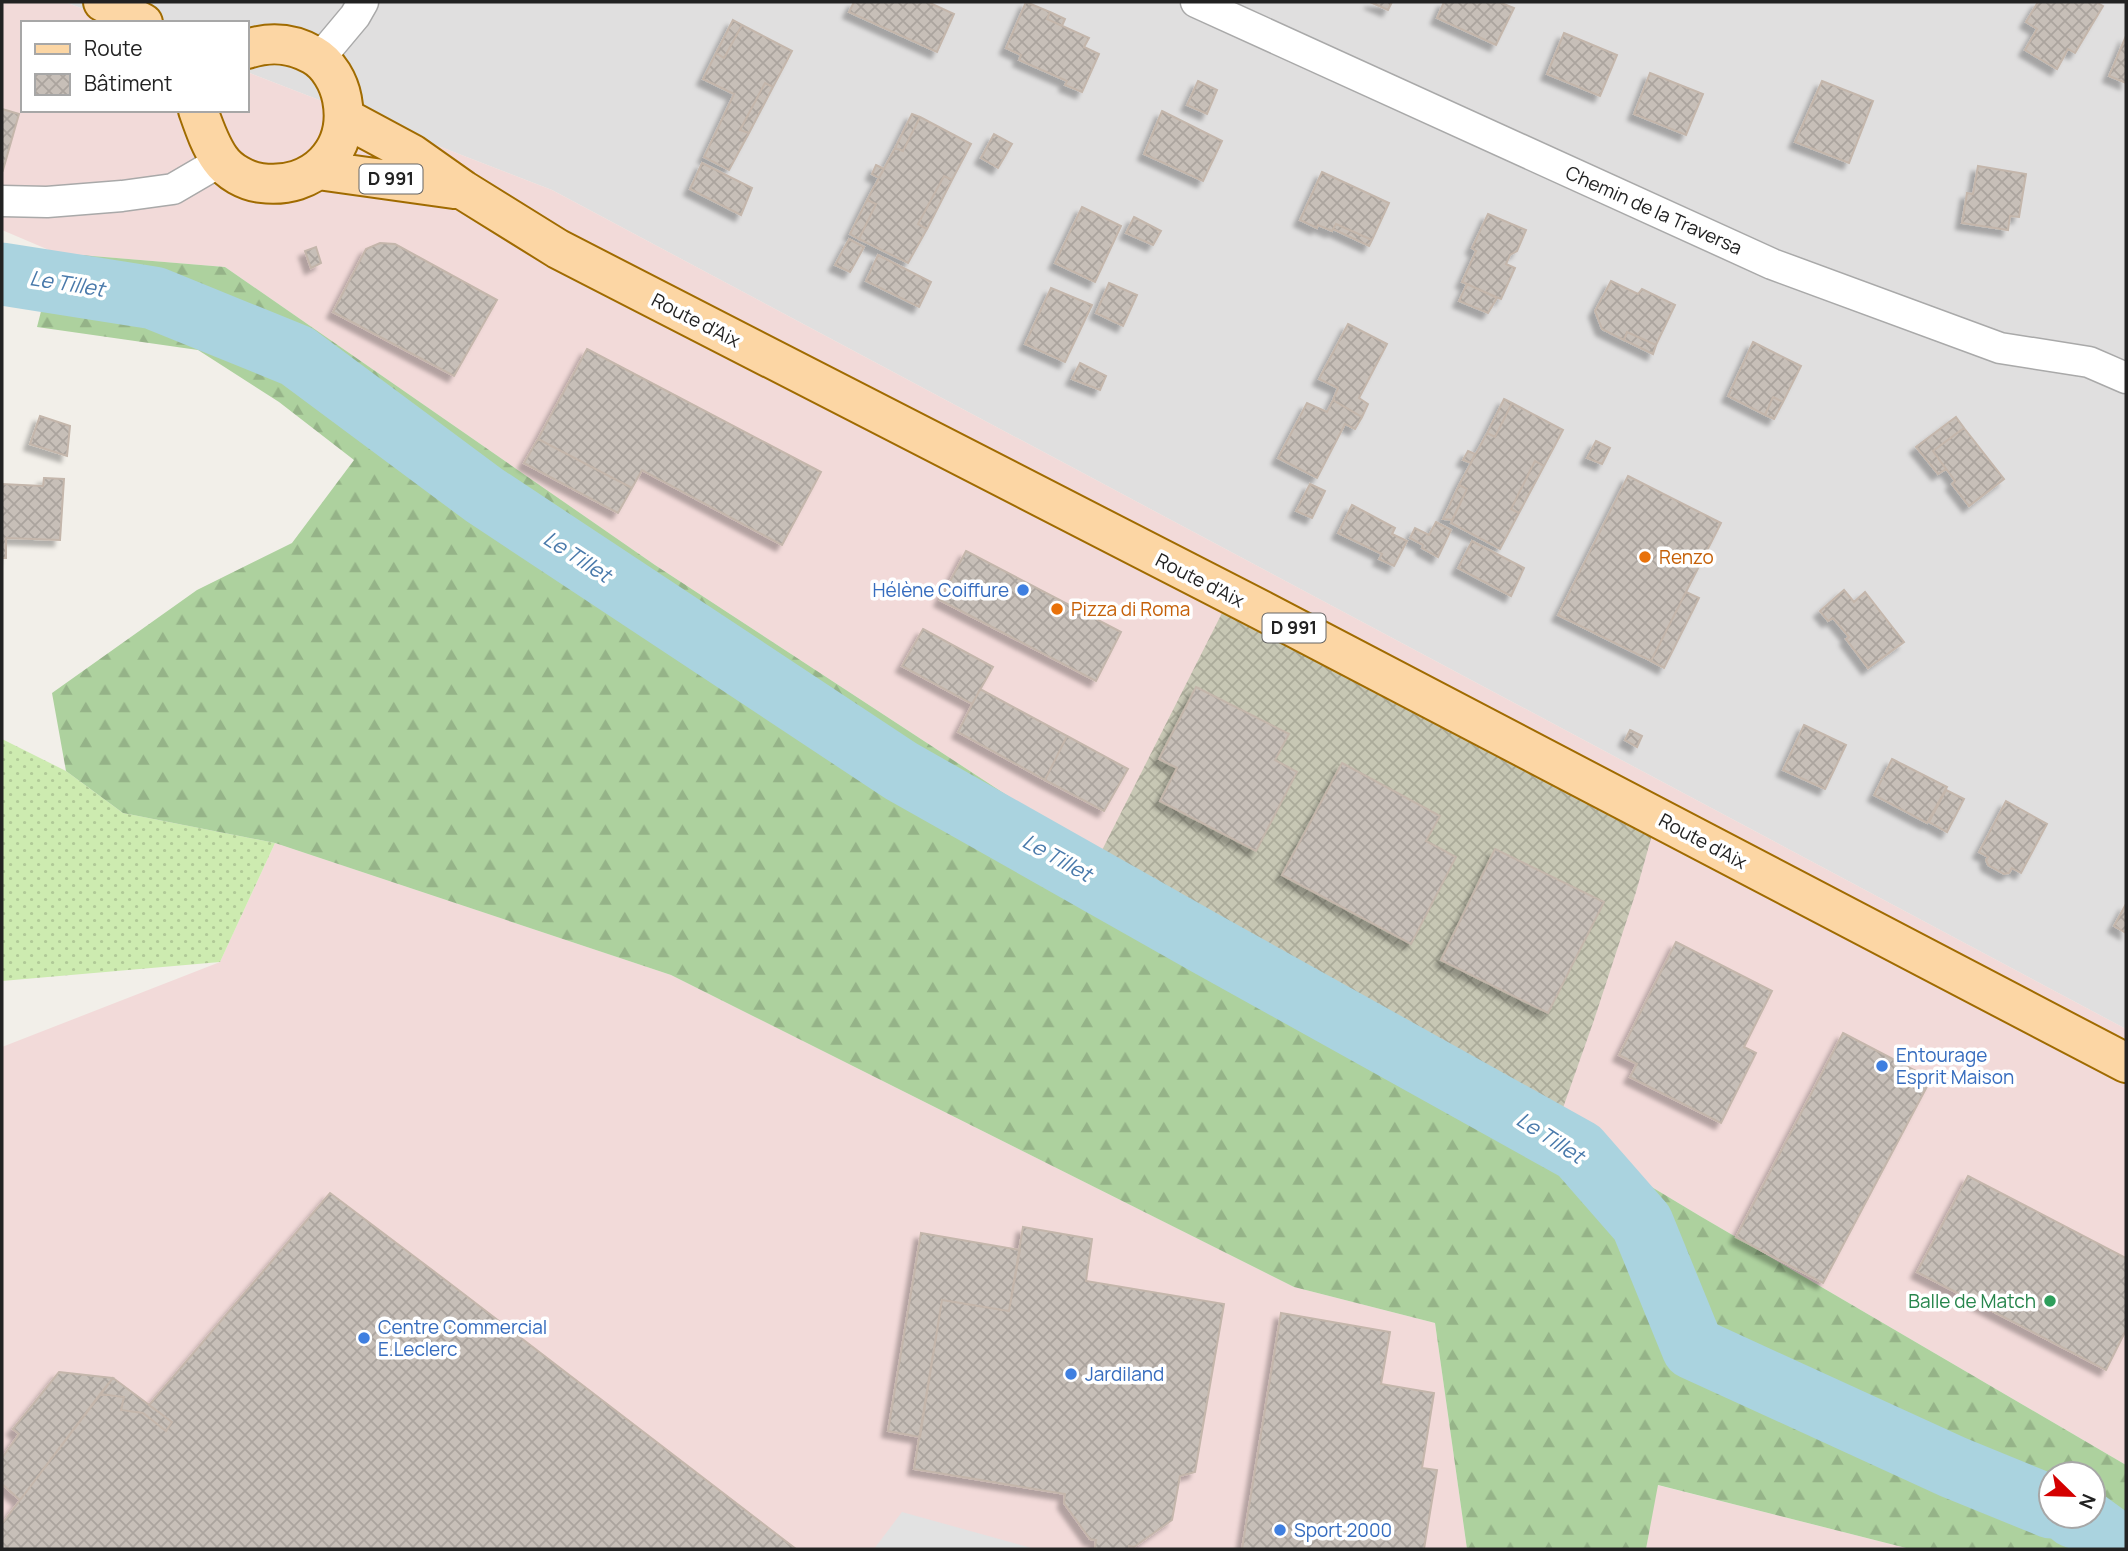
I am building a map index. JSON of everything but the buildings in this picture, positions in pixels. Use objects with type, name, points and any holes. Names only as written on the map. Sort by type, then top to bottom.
[{"type":"main road","points":[[103,2],[139,21]]},
{"type":"main road","points":[[207,128],[240,177],[252,182],[290,184],[318,170],[337,149],[345,118],[339,84],[319,59],[297,46],[280,43],[248,48]]},
{"type":"main road","name":"Route d'Aix","points":[[345,118],[412,154],[463,190],[558,249],[1273,617],[2126,1063]]},
{"type":"main road","name":"Route d'Aix","points":[[318,170],[463,190]]},
{"type":"street","points":[[319,59],[355,16],[363,2]]},
{"type":"street","name":"Chemin de la Traversa","points":[[1196,2],[1772,264],[2000,348],[2089,362],[2126,378]]},
{"type":"street","points":[[2,201],[47,202],[122,196],[173,188],[207,128]]},
{"type":"shaded area","points":[[2,2],[65,2],[115,21],[21,21],[21,112],[248,112],[248,72],[552,190],[2126,1029],[2126,1465],[1700,1216],[1086,847],[655,565],[225,267],[56,253],[2,230]]},
{"type":"shaded area","points":[[65,2],[2126,2],[2126,1029],[552,190],[248,72],[248,21],[115,21]]},
{"type":"shaded area","points":[[1222,613],[1394,699],[1652,835],[1636,892],[1558,1122],[1095,864]]},
{"type":"shaded area","points":[[275,843],[671,975],[1294,1287],[1435,1323],[1467,1549],[2,1549],[2,1047],[220,962]]},
{"type":"shaded area","points":[[1657,1485],[1910,1549],[1646,1549]]},
{"type":"shaded area","points":[[902,1512],[1035,1549],[874,1549]]},
{"type":"green space","points":[[56,253],[225,267],[655,565],[1086,847],[1700,1216],[2126,1465],[2126,1549],[1910,1549],[1658,1485],[1646,1549],[1467,1549],[1435,1323],[1294,1287],[671,975],[275,843],[123,813],[66,771],[52,693],[197,590],[292,543],[354,460],[279,402],[198,350],[37,327]]},
{"type":"green space","points":[[2,739],[66,771],[123,813],[275,843],[220,962],[2,981]]},
{"type":"waterway","name":"Le Tillet","points":[[2,274],[154,298],[297,356],[484,495],[901,771],[1579,1151],[1642,1223],[1693,1348],[1953,1467],[2037,1501]]},
{"type":"waterway","name":"Le Tillet","points":[[2098,1530],[2124,1549]]},
{"type":"place","name":"Renzo","points":[[1645,557]]},
{"type":"place","name":"Hélène Coiffure","points":[[1023,590]]},
{"type":"place","name":"Pizza di Roma","points":[[1057,609]]},
{"type":"place","name":"Entourage Esprit Maison","points":[[1882,1066]]},
{"type":"place","name":"Balle de Match","points":[[2050,1301]]},
{"type":"place","name":"Centre Commercial E.Leclerc","points":[[364,1338]]},
{"type":"place","name":"Jardiland","points":[[1071,1374]]},
{"type":"place","name":"Sport 2000","points":[[1280,1530]]}]
